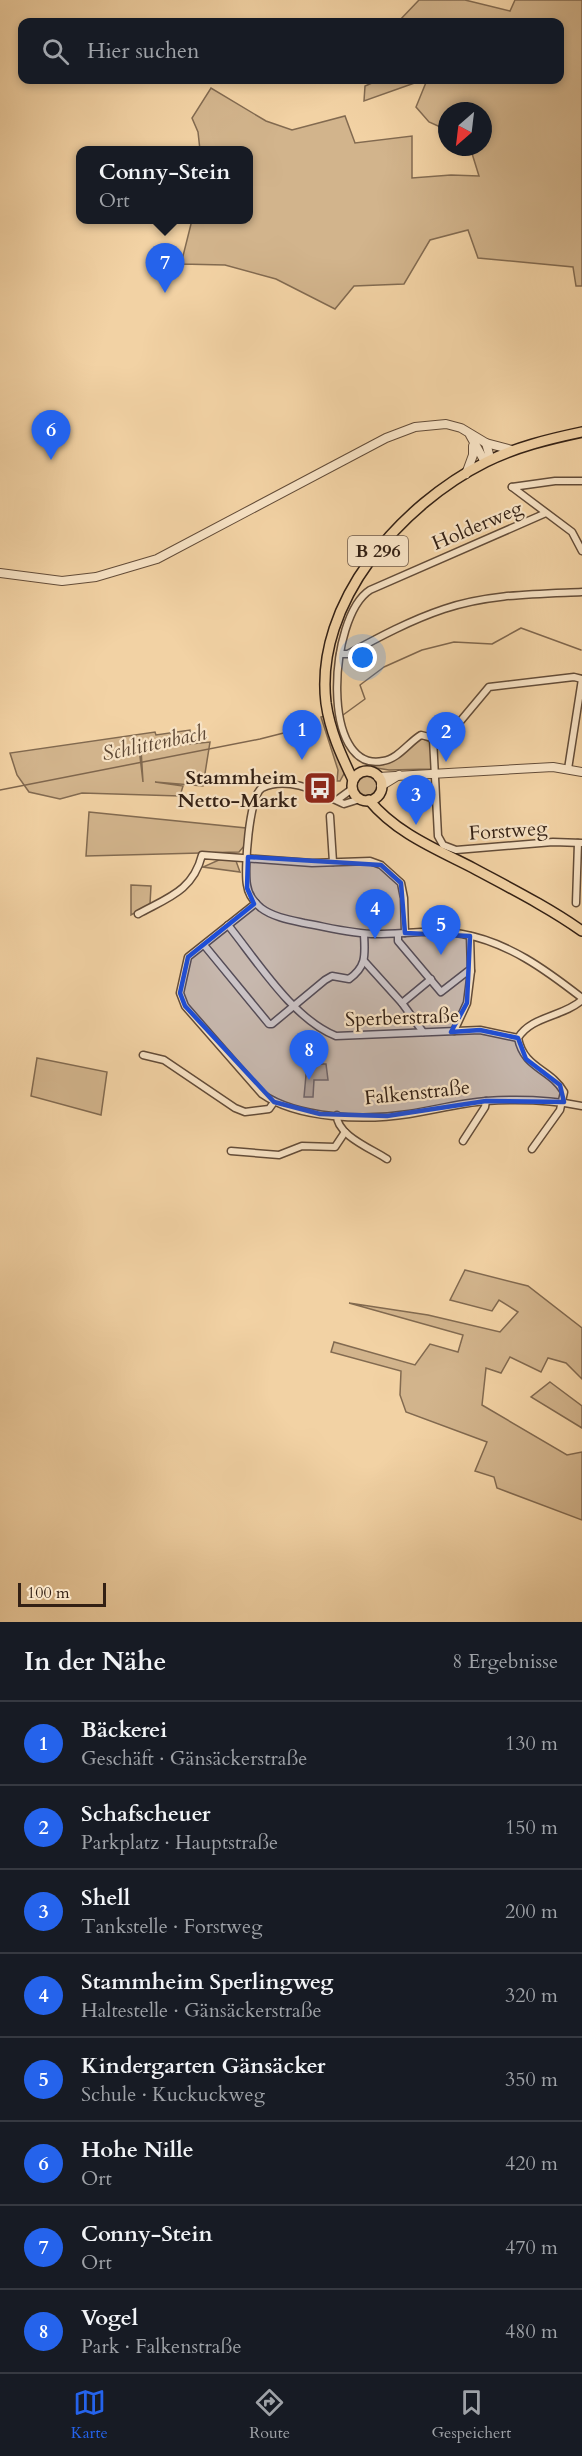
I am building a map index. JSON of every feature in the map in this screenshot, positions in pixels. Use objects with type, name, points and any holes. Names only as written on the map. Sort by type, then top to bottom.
[{"type":"main road","name":"B 296","points":[[582,432],[512,450],[485,462],[423,505],[397,529],[373,558],[342,610],[333,634],[326,679],[331,729],[353,784],[408,834],[526,897],[582,931]]},
{"type":"main road","points":[[339,753],[361,772],[370,772],[380,782],[369,799]]},
{"type":"main road","points":[[353,784],[361,772]]},
{"type":"street","points":[[0,573],[62,580],[96,577],[157,559],[400,432],[424,425],[446,424],[461,428],[486,443],[512,450]]},
{"type":"street","points":[[470,435],[485,462]]},
{"type":"street","points":[[485,462],[489,448],[486,443]]},
{"type":"street","points":[[466,474],[473,455],[473,444]]},
{"type":"street","points":[[582,481],[555,481],[512,487],[572,532],[582,551]]},
{"type":"street","name":"Holderweg","points":[[433,738],[421,735],[392,758],[375,761],[355,751],[343,732],[336,699],[340,654],[351,614],[365,594],[391,580],[546,513]]},
{"type":"street","points":[[340,654],[348,654],[401,626],[445,608],[489,598],[582,592]]},
{"type":"street","points":[[436,772],[433,738],[453,730],[489,687],[574,677],[582,679],[568,769]]},
{"type":"street","points":[[380,782],[399,775],[436,772],[532,768],[568,769],[582,772]]},
{"type":"street","name":"Forstweg","points":[[436,772],[438,836],[443,844],[456,850],[470,850],[553,842],[580,843],[576,903]]},
{"type":"street","points":[[337,800],[353,784]]},
{"type":"street","points":[[369,799],[344,804],[305,786],[261,789],[255,797],[252,808],[247,888],[256,903],[273,914],[364,934],[451,932],[471,936],[510,950],[528,960],[582,999],[561,1014],[528,1024],[518,1038],[526,1059],[560,1085],[564,1092],[564,1102],[532,1149]]},
{"type":"street","points":[[330,816],[333,862]]},
{"type":"street","points":[[138,914],[182,891],[189,884],[202,855],[312,863],[370,861],[392,873],[401,883],[405,933]]},
{"type":"street","name":"Falkenstraße","points":[[256,903],[185,963],[180,993],[185,1006],[262,1094],[274,1102],[291,1109],[338,1115],[408,1114],[486,1101],[564,1102],[582,1106]]},
{"type":"street","name":"Sperberstraße","points":[[228,926],[294,1006],[322,1030],[336,1036],[480,1030],[518,1038]]},
{"type":"street","points":[[398,933],[398,940],[441,992],[471,971]]},
{"type":"street","points":[[364,934],[365,962],[423,1032]]},
{"type":"street","points":[[454,1031],[467,1003],[471,971],[471,936]]},
{"type":"street","points":[[204,945],[269,1024],[274,1023],[325,980],[332,976],[349,979],[365,962]]},
{"type":"street","points":[[402,1004],[430,979]]},
{"type":"street","points":[[143,1054],[164,1060],[235,1108],[245,1112],[270,1109],[274,1102]]},
{"type":"street","points":[[463,1141],[485,1107],[486,1101]]},
{"type":"street","points":[[338,1115],[337,1122],[345,1132],[387,1159]]},
{"type":"street","points":[[231,1151],[279,1155],[302,1146],[330,1148],[335,1147],[345,1132]]},
{"type":"highlighted area","points":[[248,857],[381,865],[401,883],[405,933],[470,936],[467,1003],[451,1032],[480,1030],[518,1038],[526,1059],[560,1085],[564,1102],[486,1101],[387,1116],[320,1114],[274,1102],[185,1006],[180,993],[188,957],[254,904],[247,888]]},
{"type":"shaded area","points":[[419,0],[465,0],[510,11],[515,0],[582,0],[582,286],[576,286],[573,267],[478,258],[468,230],[430,240],[404,284],[354,286],[335,309],[276,279],[225,265],[181,264],[191,224],[253,224],[253,146],[200,146],[198,132],[192,118],[211,88],[266,121],[292,130],[345,116],[355,143],[412,136],[412,178],[451,175],[479,176],[473,156],[492,156],[492,102],[438,102],[438,126],[429,122],[416,107],[425,84],[564,84],[564,18],[402,18]]},
{"type":"shaded area","points":[[370,84],[412,84],[364,101],[365,86]]},
{"type":"shaded area","points":[[325,716],[330,740],[346,770],[340,781],[337,781],[338,770],[321,717]]},
{"type":"shaded area","points":[[190,730],[191,742],[139,748],[143,782],[141,749],[210,742],[203,786],[155,782],[183,786],[180,796],[82,793],[60,799],[29,792],[17,775],[10,753],[155,732],[156,735]]},
{"type":"shaded area","points":[[421,738],[430,742],[433,767],[430,769],[389,770],[370,767],[388,763]]},
{"type":"shaded area","points":[[367,775],[375,778],[378,786],[375,794],[367,797],[359,794],[356,786],[359,778]]},
{"type":"shaded area","points":[[89,812],[246,828],[245,845],[239,852],[86,856]]},
{"type":"shaded area","points":[[221,859],[236,861],[240,872],[203,867]]},
{"type":"shaded area","points":[[131,885],[151,886],[150,904],[131,915]]},
{"type":"shaded area","points":[[37,1058],[107,1072],[101,1115],[31,1096]]},
{"type":"shaded area","points":[[307,1064],[326,1064],[328,1080],[314,1080],[313,1097],[304,1097]]},
{"type":"shaded area","points":[[465,1270],[528,1286],[582,1328],[582,1379],[566,1363],[548,1358],[541,1372],[510,1357],[501,1373],[486,1368],[482,1405],[567,1455],[582,1452],[582,1520],[497,1488],[494,1477],[475,1471],[487,1442],[406,1412],[400,1395],[401,1371],[331,1352],[334,1342],[415,1365],[430,1344],[458,1352],[463,1335],[349,1303],[428,1315],[500,1332],[518,1312],[499,1300],[492,1311],[450,1300]]},
{"type":"shaded area","points":[[550,1382],[582,1406],[582,1428],[531,1397]]},
{"type":"waterway","name":"Schlittenbach","points":[[343,715],[365,699],[360,685],[384,667],[422,650],[454,642],[492,644],[521,628],[581,650]]},
{"type":"waterway","name":"Schlittenbach","points":[[0,790],[260,739],[315,725]]},
{"type":"place","name":"Conny-Stein","points":[[165,293]]},
{"type":"place","name":"Hohe Nille","points":[[51,460]]},
{"type":"place","name":"Bäckerei","points":[[302,760]]},
{"type":"place","name":"Schafscheuer","points":[[446,762]]},
{"type":"place","name":"Stammheim Netto-Markt","points":[[320,788]]},
{"type":"place","name":"Shell","points":[[416,825]]},
{"type":"place","name":"Stammheim Sperlingweg","points":[[375,939]]},
{"type":"place","name":"Kindergarten Gänsäcker","points":[[441,955]]},
{"type":"place","name":"Vogel","points":[[309,1080]]}]
